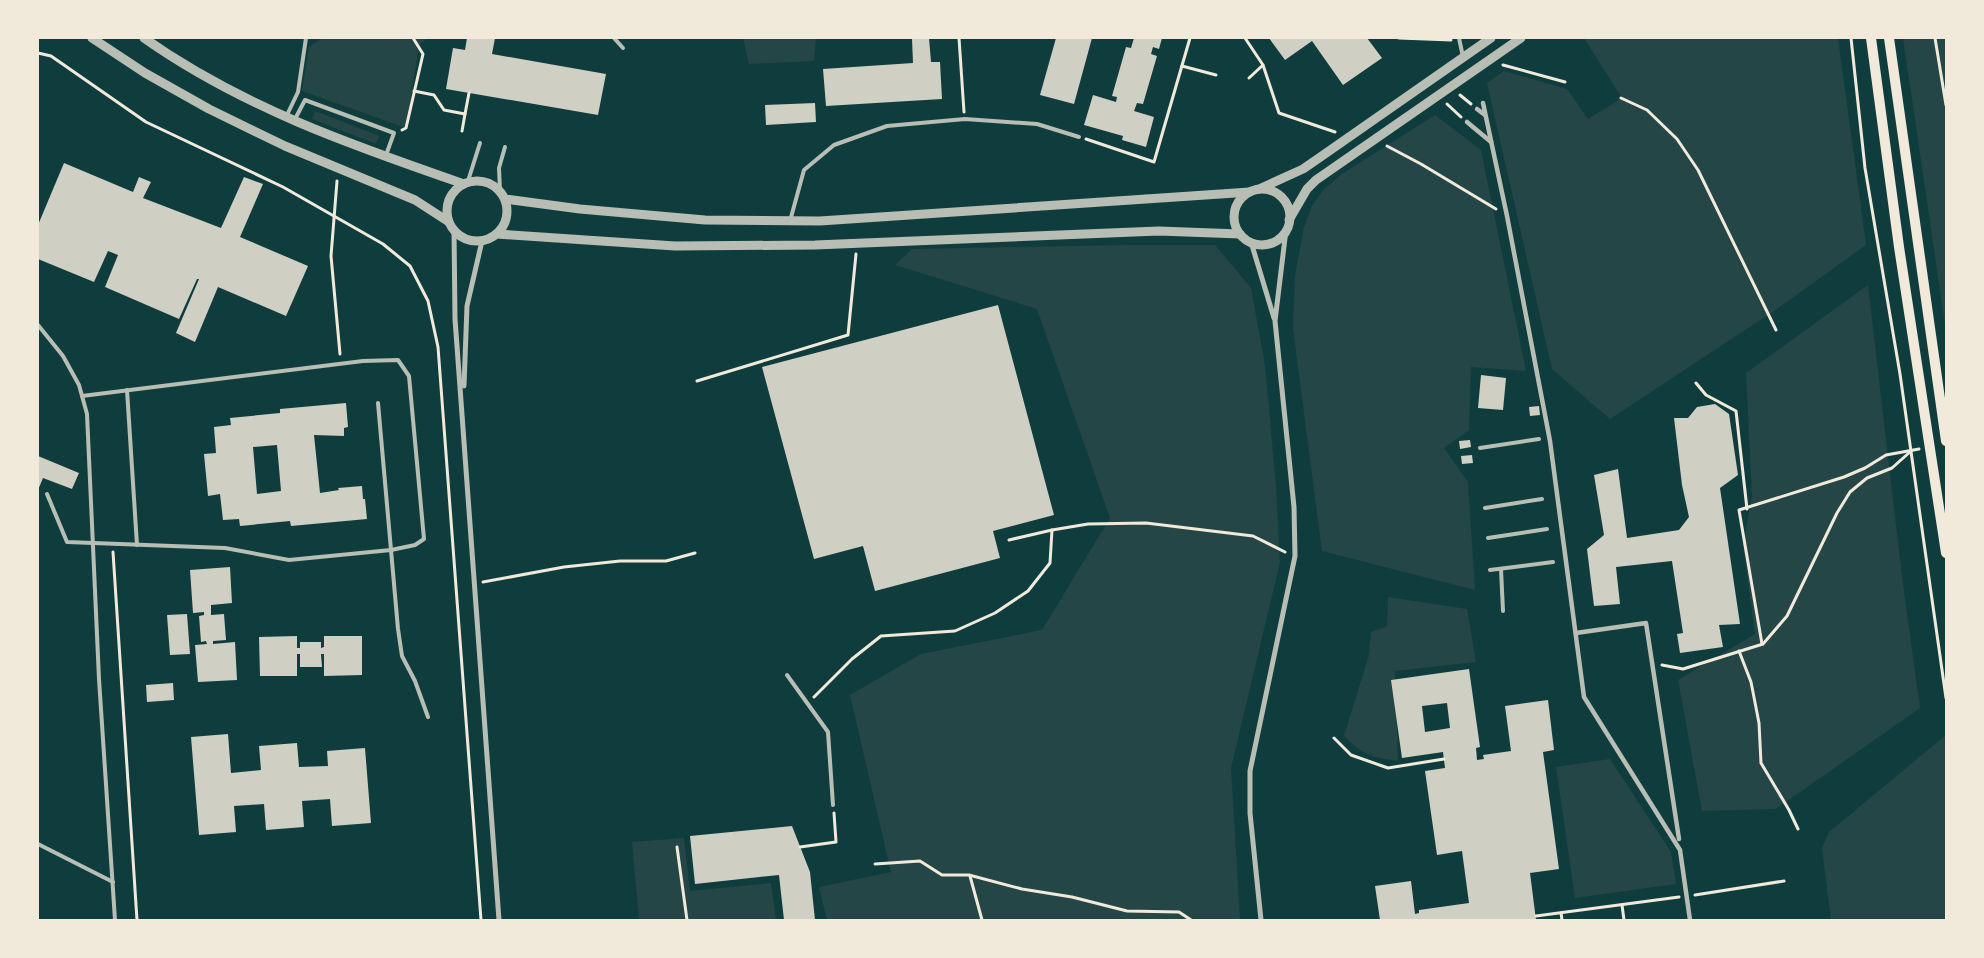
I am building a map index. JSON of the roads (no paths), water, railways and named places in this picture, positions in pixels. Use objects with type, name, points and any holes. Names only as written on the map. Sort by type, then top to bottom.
[{"type":"main road","points":[[1871,38],[1899,247],[1946,553]]},
{"type":"main road","points":[[1889,38],[1946,441]]},
{"type":"main road","points":[[1899,247],[1918,244]]},
{"type":"street","points":[[92,38],[145,73],[209,109],[285,146],[415,200],[449,222]]},
{"type":"street","points":[[144,38],[181,63],[290,120],[386,157],[466,183]]},
{"type":"street","points":[[1286,230],[1281,237],[1267,244],[1251,242],[1240,234],[1234,219],[1234,211],[1243,196],[1303,169],[1491,38]]},
{"type":"street","points":[[1275,321],[1286,230],[1289,220],[1307,189],[1316,180],[1521,38]]},
{"type":"street","points":[[1464,57],[1474,70]]},
{"type":"street","points":[[1483,103],[1507,216],[1550,441],[1584,698],[1680,849],[1690,920]]},
{"type":"street","points":[[1477,109],[1486,116]]},
{"type":"street","points":[[1467,122],[1492,142]]},
{"type":"street","points":[[498,234],[504,226],[508,208],[500,190],[492,184],[483,181],[466,183],[456,189],[451,196],[446,213],[454,230],[461,237],[470,240],[482,240],[498,234],[675,246],[858,244],[1159,231],[1240,234]]},
{"type":"street","points":[[1259,189],[1267,189],[1282,197],[1289,212],[1289,220]]},
{"type":"street","points":[[505,199],[705,220],[820,222],[1250,192]]},
{"type":"street","points":[[454,230],[455,319],[499,920]]},
{"type":"street","points":[[463,409],[467,306],[482,240]]},
{"type":"street","points":[[1251,242],[1275,321],[1294,507],[1295,556],[1250,771],[1250,813],[1261,920]]},
{"type":"street","points":[[1576,633],[1646,624],[1679,839]]},
{"type":"lane","points":[[290,120],[298,92],[306,38]]},
{"type":"lane","points":[[614,38],[623,48]]},
{"type":"lane","points":[[1459,39],[1464,57]]},
{"type":"lane","points":[[290,120],[305,100],[394,133],[386,157]]},
{"type":"lane","points":[[790,221],[804,170],[834,145],[886,126],[965,119],[1037,124],[1079,137]]},
{"type":"lane","points":[[466,183],[480,143]]},
{"type":"lane","points":[[500,190],[499,168],[505,148]]},
{"type":"lane","points":[[38,325],[63,356],[79,385],[87,414],[99,679],[115,920]]},
{"type":"lane","points":[[47,494],[67,542],[224,548],[289,560],[390,550],[415,545],[424,539],[409,376],[398,360],[341,363],[82,396]]},
{"type":"lane","points":[[127,390],[137,545]]},
{"type":"lane","points":[[378,402],[390,550],[402,656],[415,680],[428,717]]},
{"type":"lane","points":[[1480,448],[1539,439]]},
{"type":"lane","points":[[1486,508],[1542,499]]},
{"type":"lane","points":[[1488,538],[1547,529]]},
{"type":"lane","points":[[1490,570],[1553,562]]},
{"type":"lane","points":[[1501,569],[1504,611]]},
{"type":"lane","points":[[787,675],[828,732],[833,805]]},
{"type":"lane","points":[[38,844],[113,882]]}]
